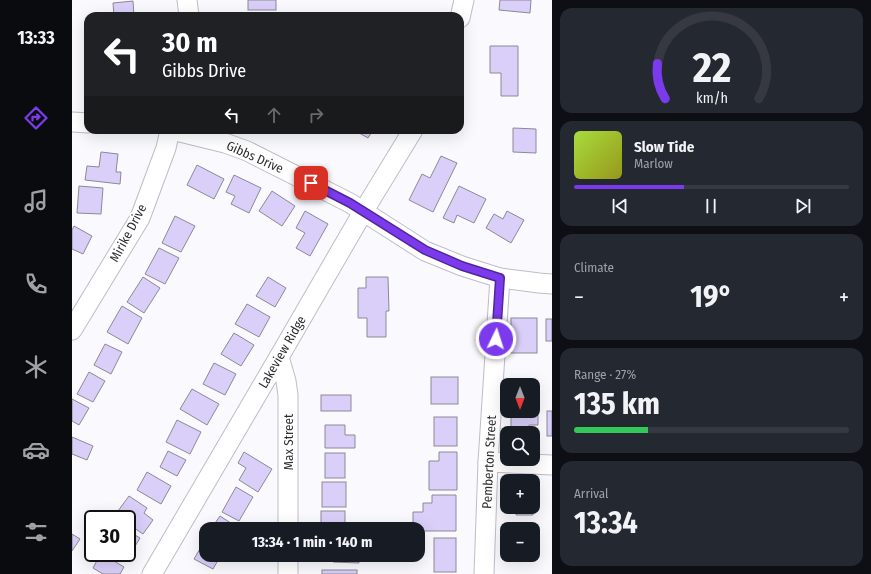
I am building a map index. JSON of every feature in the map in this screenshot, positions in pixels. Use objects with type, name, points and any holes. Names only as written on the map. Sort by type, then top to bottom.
[{"type":"street","points":[[187,0],[188,12]]},
{"type":"street","points":[[461,12],[464,0]]},
{"type":"street","points":[[72,122],[84,123]]},
{"type":"street","name":"Mirike Drive","points":[[72,330],[140,218],[170,134]]},
{"type":"street","name":"Gibbs Drive","points":[[188,134],[225,143],[247,151],[350,203],[425,250],[462,266],[500,278],[552,284]]},
{"type":"street","name":"Lakeview Ridge","points":[[152,574],[410,134]]},
{"type":"street","name":"Pemberton Street","points":[[484,574],[488,462],[500,278]]},
{"type":"street","name":"Max Street","points":[[279,357],[286,381],[288,395],[288,522]]},
{"type":"street","points":[[488,462],[552,465]]},
{"type":"street","points":[[288,562],[288,574]]},
{"type":"building","points":[[248,0],[276,0],[276,10],[248,10]]},
{"type":"building","points":[[500,0],[531,0],[530,13],[499,10]]},
{"type":"building","points":[[133,1],[134,12],[114,12],[113,3]]},
{"type":"building","points":[[490,46],[518,46],[518,96],[501,96],[501,73],[490,73]]},
{"type":"building","points":[[513,128],[536,129],[536,153],[513,152]]},
{"type":"building","points":[[361,134],[370,134],[368,138]]},
{"type":"building","points":[[101,152],[118,154],[116,172],[121,172],[120,184],[85,180],[87,166],[99,167]]},
{"type":"building","points":[[441,156],[457,163],[433,212],[409,200],[422,174],[430,178]]},
{"type":"building","points":[[197,165],[224,179],[214,199],[187,185]]},
{"type":"building","points":[[234,175],[261,188],[249,213],[231,204],[235,196],[226,192]]},
{"type":"building","points":[[79,186],[103,188],[101,214],[77,213]]},
{"type":"building","points":[[459,186],[486,199],[474,223],[457,215],[454,223],[443,218]]},
{"type":"building","points":[[272,191],[295,206],[282,226],[259,211]]},
{"type":"building","points":[[305,211],[328,224],[310,256],[296,248],[305,233],[296,228]]},
{"type":"building","points":[[507,211],[524,220],[511,243],[486,228],[494,214],[503,219]]},
{"type":"building","points":[[175,216],[195,226],[181,252],[162,243]]},
{"type":"building","points":[[74,226],[92,236],[83,254],[72,249],[72,230]]},
{"type":"building","points":[[159,248],[179,258],[165,284],[145,274]]},
{"type":"building","points":[[143,277],[160,288],[144,313],[127,302]]},
{"type":"building","points":[[268,277],[286,288],[275,307],[256,296]]},
{"type":"building","points":[[366,277],[388,277],[389,311],[386,311],[386,337],[367,337],[367,318],[358,318],[358,288],[366,288]]},
{"type":"building","points":[[247,304],[270,317],[259,337],[235,324]]},
{"type":"building","points":[[122,306],[142,318],[128,344],[107,332]]},
{"type":"building","points":[[511,318],[537,318],[537,353],[511,353]]},
{"type":"building","points":[[546,319],[552,319],[552,341],[546,341]]},
{"type":"building","points":[[234,333],[254,345],[241,366],[221,354]]},
{"type":"building","points":[[105,344],[122,352],[111,374],[94,365]]},
{"type":"building","points":[[214,363],[236,374],[225,395],[203,384]]},
{"type":"building","points":[[89,372],[105,381],[93,402],[77,394]]},
{"type":"building","points":[[431,377],[458,377],[458,404],[431,404]]},
{"type":"building","points":[[192,389],[219,404],[207,425],[180,409]]},
{"type":"building","points":[[321,395],[351,395],[351,411],[321,411]]},
{"type":"building","points":[[72,399],[89,408],[79,425],[72,421]]},
{"type":"building","points":[[547,411],[552,411],[552,436],[547,436]]},
{"type":"building","points":[[434,417],[457,417],[457,446],[434,446]]},
{"type":"building","points":[[511,418],[538,418],[538,425],[511,426]]},
{"type":"building","points":[[177,420],[201,432],[190,454],[166,442]]},
{"type":"building","points":[[325,425],[345,425],[345,435],[355,435],[355,448],[325,448]]},
{"type":"building","points":[[72,437],[93,446],[87,460],[72,454]]},
{"type":"building","points":[[168,451],[186,460],[177,476],[160,467]]},
{"type":"building","points":[[244,452],[272,469],[258,492],[239,480],[246,468],[238,463]]},
{"type":"building","points":[[439,452],[457,452],[457,490],[429,490],[429,461],[439,461]]},
{"type":"building","points":[[325,453],[345,453],[345,478],[325,478]]},
{"type":"building","points":[[147,472],[171,486],[161,504],[137,490]]},
{"type":"building","points":[[322,482],[346,482],[346,507],[322,507]]},
{"type":"building","points":[[236,487],[253,497],[239,521],[222,512]]},
{"type":"building","points":[[432,495],[456,495],[456,531],[425,531],[425,522],[413,522],[413,512],[423,512],[423,503],[432,503]]},
{"type":"building","points":[[129,496],[147,508],[144,513],[153,520],[143,534],[136,529],[136,510],[119,510]]},
{"type":"building","points":[[321,511],[345,511],[345,522],[321,522]]},
{"type":"building","points":[[516,514],[533,514],[533,515]]},
{"type":"building","points":[[220,516],[229,522],[216,522]]},
{"type":"building","points":[[72,534],[80,539],[72,551]]},
{"type":"building","points":[[136,536],[140,538],[136,544]]},
{"type":"building","points":[[434,538],[456,538],[456,572],[434,572]]},
{"type":"building","points":[[199,550],[199,562],[194,559]]},
{"type":"building","points":[[96,562],[116,562],[124,567],[120,574],[103,574],[93,568]]},
{"type":"building","points":[[200,562],[217,562],[213,569]]},
{"type":"building","points":[[333,562],[359,562],[359,563]]},
{"type":"building","points":[[322,570],[357,570],[357,574],[322,574]]},
{"type":"route","points":[[311,183],[350,203],[425,250],[462,266],[500,278],[496,339]]}]
